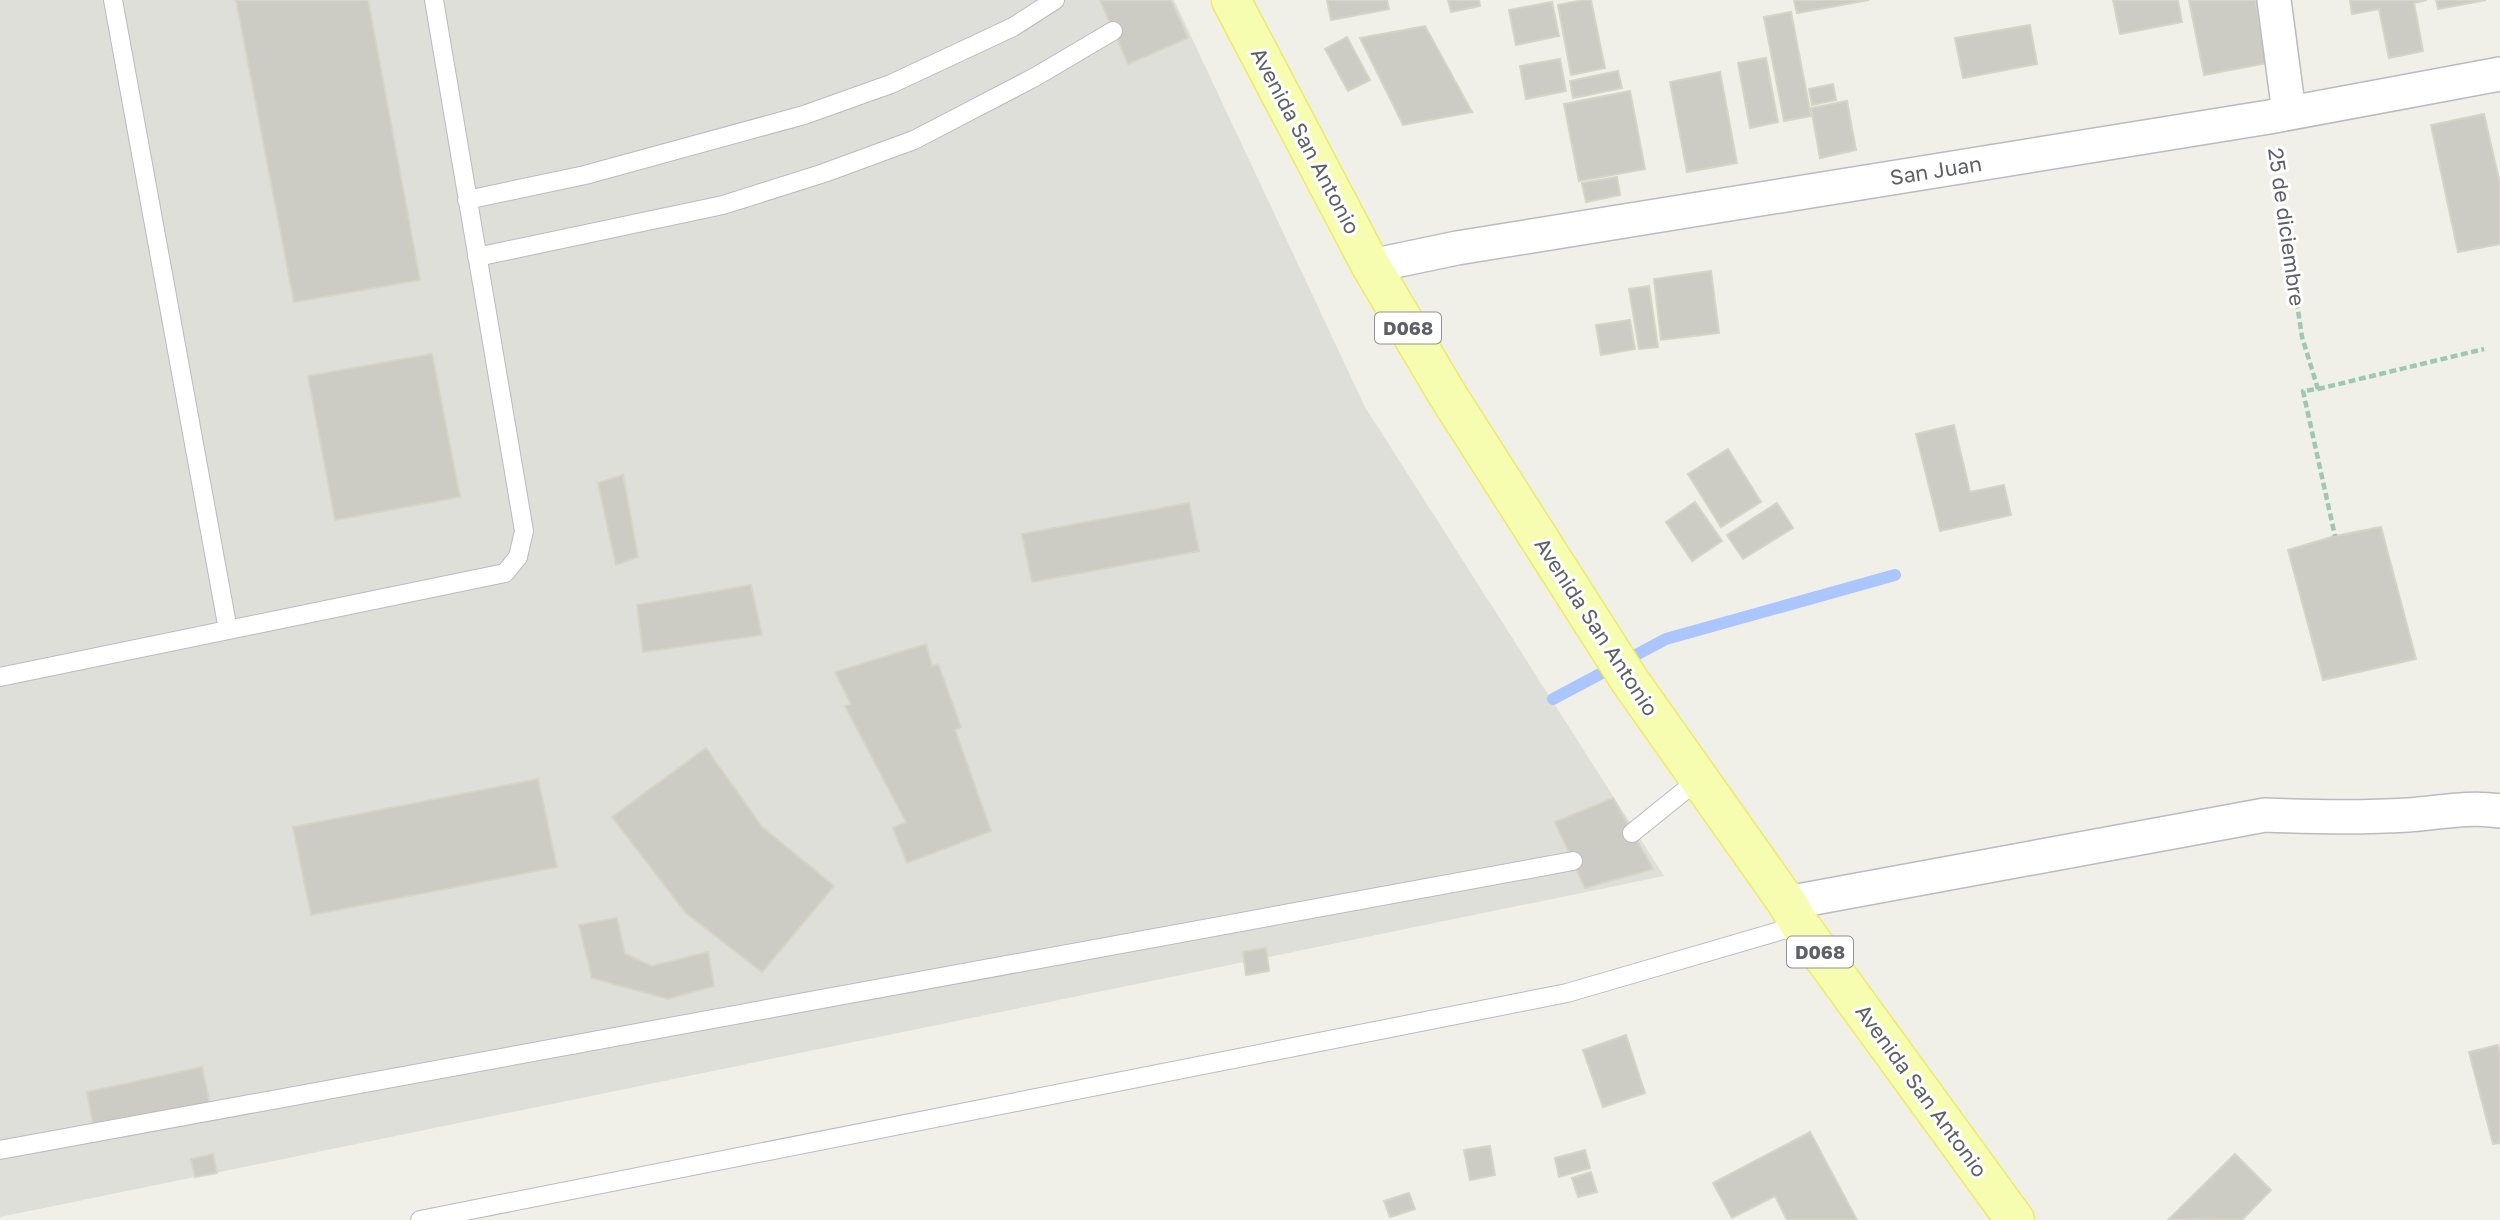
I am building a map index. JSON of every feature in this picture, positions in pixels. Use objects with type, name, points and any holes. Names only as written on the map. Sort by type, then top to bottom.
[{"type":"main road","name":"Avenida San Antonio","points":[[1231,0],[1371,266],[1447,394],[1605,644],[1794,914],[2015,1220]]},
{"type":"street","points":[[2274,0],[2279,115]]},
{"type":"street","name":"San Juan","points":[[1371,266],[1457,248],[2279,115],[2500,74]]},
{"type":"street","points":[[1794,914],[2265,815],[2406,815],[2482,808],[2500,811]]},
{"type":"lane","points":[[113,0],[228,631]]},
{"type":"lane","points":[[0,677],[505,573],[518,557],[524,531],[434,0]]},
{"type":"lane","points":[[467,200],[585,175],[804,115],[891,84],[1013,27],[1055,0]]},
{"type":"lane","points":[[477,257],[723,205],[824,173],[915,140],[1035,77],[1113,31]]},
{"type":"lane","points":[[1632,833],[1699,779]]},
{"type":"lane","points":[[0,1150],[1573,862]]},
{"type":"lane","points":[[420,1220],[1567,993],[1794,914]]},
{"type":"path","name":"25 de diciembre","points":[[2279,115],[2302,337],[2318,388]]},
{"type":"path","points":[[2335,536],[2302,391],[2484,349]]},
{"type":"shaded area","points":[[0,0],[1174,0],[1365,407],[1664,876],[0,1217]]},
{"type":"building","points":[[236,0],[368,0],[420,280],[294,302]]},
{"type":"building","points":[[1100,0],[1171,0],[1188,38],[1128,64]]},
{"type":"building","points":[[1327,0],[1387,0],[1389,9],[1331,20]]},
{"type":"building","points":[[1448,0],[1479,0],[1480,6],[1451,12]]},
{"type":"building","points":[[1591,0],[1605,68],[1571,75],[1558,5]]},
{"type":"building","points":[[1794,0],[1869,0],[1797,13]]},
{"type":"building","points":[[2113,0],[2178,0],[2182,22],[2120,34]]},
{"type":"building","points":[[2189,0],[2255,0],[2267,63],[2204,75]]},
{"type":"building","points":[[2350,0],[2427,0],[2414,3],[2423,51],[2389,58],[2379,9],[2352,14]]},
{"type":"building","points":[[2436,0],[2486,0],[2438,9]]},
{"type":"building","points":[[1552,2],[1559,36],[1516,45],[1509,10]]},
{"type":"building","points":[[1791,12],[1811,116],[1784,121],[1764,17]]},
{"type":"building","points":[[2030,25],[2037,64],[1963,78],[1955,38]]},
{"type":"building","points":[[1425,26],[1472,112],[1403,125],[1360,38]]},
{"type":"building","points":[[1347,37],[1370,80],[1348,91],[1325,49]]},
{"type":"building","points":[[1766,58],[1778,122],[1750,128],[1738,63]]},
{"type":"building","points":[[1560,59],[1566,91],[1526,99],[1520,66]]},
{"type":"building","points":[[1618,71],[1622,88],[1573,98],[1570,81]]},
{"type":"building","points":[[1720,72],[1737,163],[1687,172],[1670,82]]},
{"type":"building","points":[[1833,84],[1836,100],[1812,105],[1809,89]]},
{"type":"building","points":[[1630,91],[1645,169],[1579,181],[1564,104]]},
{"type":"building","points":[[1847,101],[1856,150],[1820,158],[1811,108]]},
{"type":"building","points":[[2484,114],[2500,184],[2500,244],[2458,252],[2431,125]]},
{"type":"building","points":[[1617,177],[1620,195],[1586,202],[1582,183]]},
{"type":"building","points":[[1711,271],[1719,333],[1661,340],[1654,279]]},
{"type":"building","points":[[1649,286],[1658,347],[1639,349],[1629,289]]},
{"type":"building","points":[[1630,320],[1635,349],[1601,355],[1596,325]]},
{"type":"building","points":[[432,354],[460,497],[335,520],[308,376]]},
{"type":"building","points":[[1954,425],[1970,492],[2004,485],[2011,515],[1940,531],[1916,434]]},
{"type":"building","points":[[1728,449],[1761,502],[1721,527],[1688,474]]},
{"type":"building","points":[[623,475],[638,557],[616,565],[598,483]]},
{"type":"building","points":[[1695,502],[1722,541],[1692,561],[1666,522]]},
{"type":"building","points":[[1189,503],[1199,551],[1032,582],[1022,534]]},
{"type":"building","points":[[1777,503],[1793,528],[1743,559],[1727,535]]},
{"type":"building","points":[[2381,527],[2416,659],[2323,680],[2288,550],[2335,536]]},
{"type":"building","points":[[751,585],[762,635],[643,652],[637,605]]},
{"type":"building","points":[[926,644],[932,666],[938,664],[961,727],[955,730],[991,831],[907,863],[893,828],[906,822],[845,706],[851,704],[835,672]]},
{"type":"building","points":[[706,748],[762,827],[834,886],[762,972],[686,913],[612,817]]},
{"type":"building","points":[[538,779],[557,867],[311,915],[293,827]]},
{"type":"building","points":[[1613,798],[1653,869],[1585,888],[1555,822]]},
{"type":"building","points":[[617,918],[625,954],[652,966],[708,952],[714,986],[668,999],[592,978],[579,925]]},
{"type":"building","points":[[1266,948],[1269,971],[1246,975],[1243,952]]},
{"type":"building","points":[[1626,1035],[1645,1093],[1603,1107],[1583,1050]]},
{"type":"building","points":[[2498,1045],[2500,1143],[2493,1144],[2469,1052]]},
{"type":"building","points":[[202,1067],[210,1104],[94,1129],[87,1092]]},
{"type":"building","points":[[1810,1132],[1857,1220],[1787,1220],[1775,1196],[1732,1218],[1713,1183]]},
{"type":"building","points":[[1490,1146],[1495,1175],[1470,1180],[1464,1150]]},
{"type":"building","points":[[1585,1150],[1590,1168],[1559,1177],[1555,1158]]},
{"type":"building","points":[[213,1154],[217,1173],[195,1177],[191,1159]]},
{"type":"building","points":[[2235,1154],[2271,1190],[2242,1220],[2169,1219]]},
{"type":"building","points":[[1591,1172],[1597,1192],[1578,1197],[1572,1178]]},
{"type":"building","points":[[1409,1193],[1415,1209],[1390,1217],[1384,1201]]},
{"type":"waterway","points":[[1553,699],[1666,639],[1895,575]]}]
